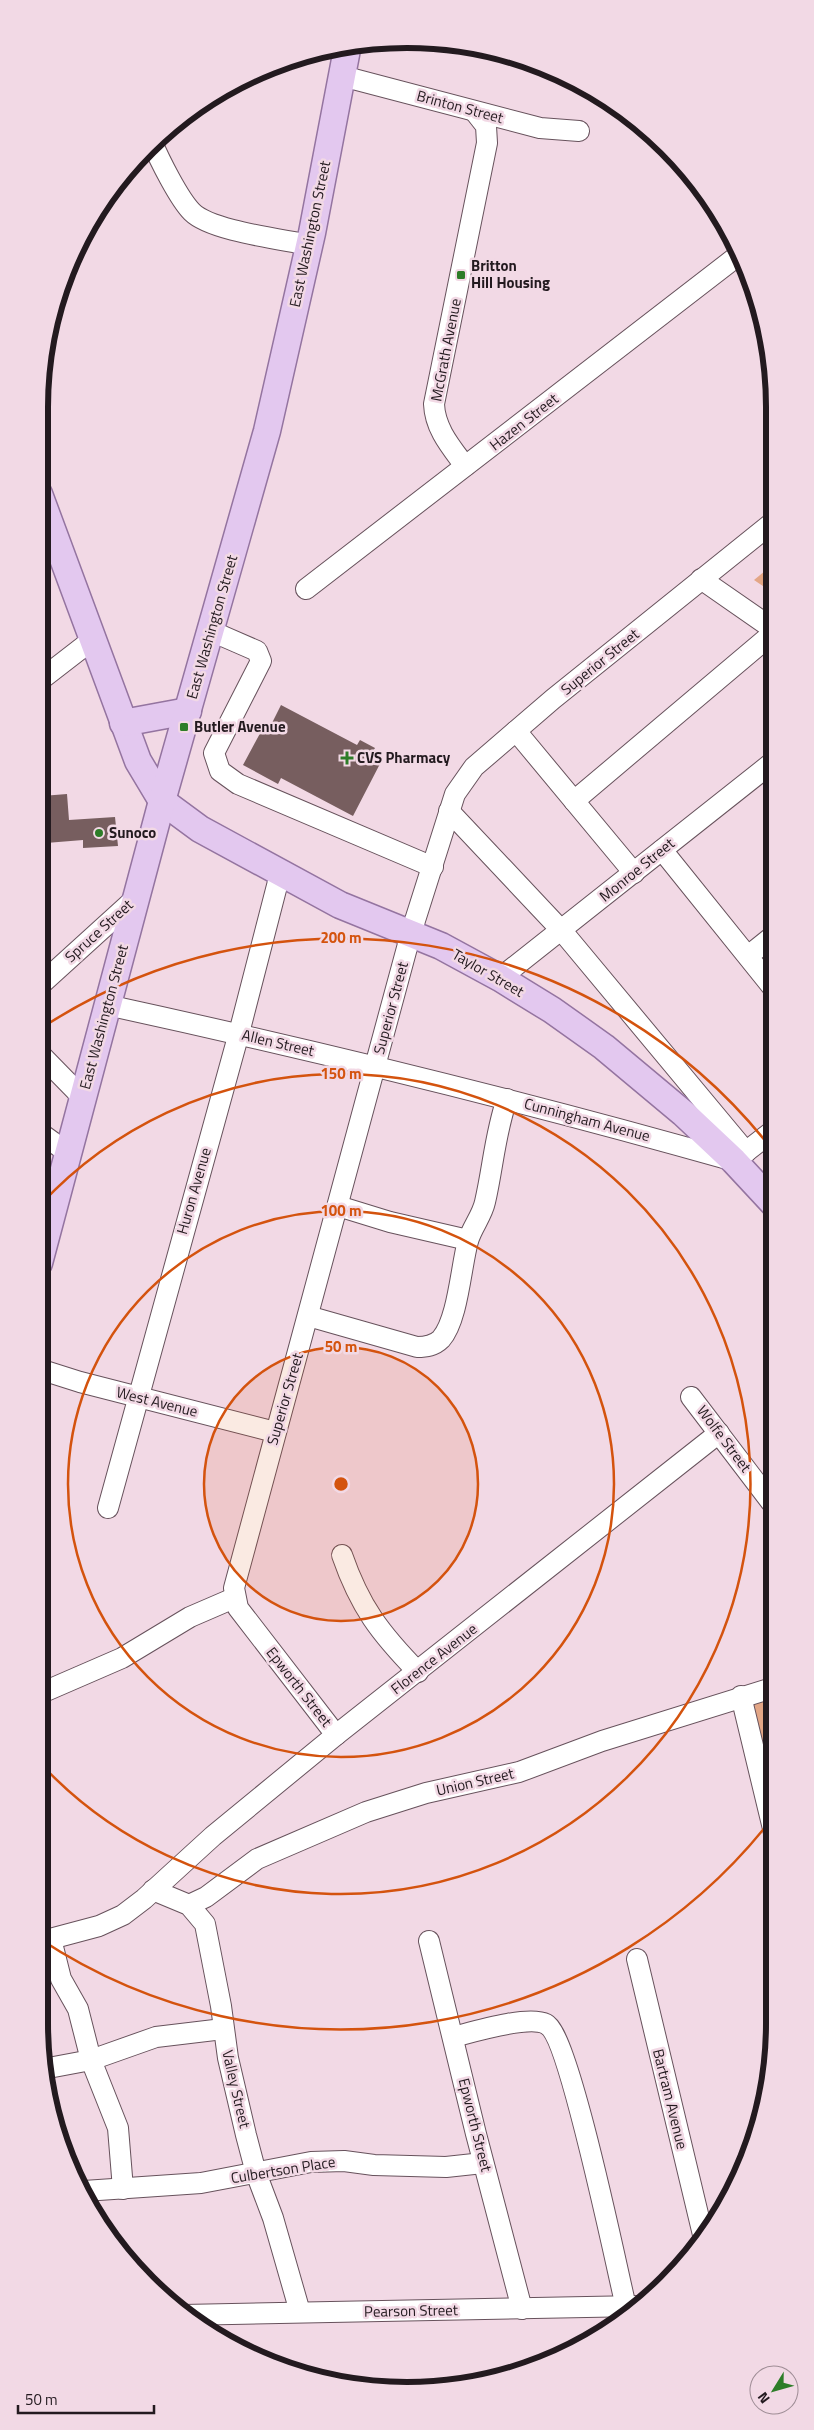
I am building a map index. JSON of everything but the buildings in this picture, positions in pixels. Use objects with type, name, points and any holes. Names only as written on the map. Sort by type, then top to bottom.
[{"type":"main road","name":"East Washington Street","points":[[48,1227],[162,801],[267,431],[309,244],[346,53]]},
{"type":"main road","points":[[48,519],[138,762],[162,801]]},
{"type":"main road","points":[[123,723],[188,711]]},
{"type":"main road","name":"Taylor Street","points":[[162,801],[200,829],[280,874],[340,905],[441,946],[500,978],[552,1010],[604,1047],[683,1113],[740,1157],[766,1193]]},
{"type":"street","name":"Brinton Street","points":[[342,76],[540,128],[579,131]]},
{"type":"street","name":"McGrath Avenue","points":[[465,466],[440,430],[434,415],[434,404],[487,143],[486,126],[475,112]]},
{"type":"street","points":[[156,150],[172,182],[192,212],[214,225],[309,244]]},
{"type":"street","name":"Hazen Street","points":[[306,589],[734,259]]},
{"type":"street","name":"Superior Street","points":[[234,1598],[234,1588],[275,1432],[411,933],[455,794],[463,780],[516,731],[766,528]]},
{"type":"street","points":[[701,579],[766,624]]},
{"type":"street","points":[[211,631],[257,651],[261,661],[214,753],[220,771],[238,784],[433,867]]},
{"type":"street","points":[[574,801],[766,639]]},
{"type":"street","points":[[48,674],[92,640]]},
{"type":"street","points":[[516,731],[634,873]]},
{"type":"street","name":"Monroe Street","points":[[500,978],[562,931],[766,768]]},
{"type":"street","name":"Taylor Street","points":[[449,811],[562,931],[740,1157]]},
{"type":"street","points":[[662,850],[766,979]]},
{"type":"street","name":"Huron Avenue","points":[[108,1508],[140,1398],[182,1234],[239,1033],[280,874]]},
{"type":"street","name":"Spruce Street","points":[[48,978],[137,897]]},
{"type":"street","points":[[748,956],[766,942]]},
{"type":"street","name":"Allen Street","points":[[107,1005],[239,1033],[507,1099]]},
{"type":"street","points":[[48,1062],[82,1097]]},
{"type":"street","name":"Cunningham Avenue","points":[[308,1316],[416,1347],[429,1347],[440,1341],[447,1330],[463,1269],[468,1240],[484,1205],[496,1132],[507,1099],[740,1157]]},
{"type":"street","points":[[740,1157],[766,1136]]},
{"type":"street","points":[[48,1139],[68,1153]]},
{"type":"street","points":[[338,1206],[390,1222],[468,1240]]},
{"type":"street","name":"West Avenue","points":[[48,1372],[140,1398],[275,1432]]},
{"type":"street","name":"Wolfe Street","points":[[692,1397],[766,1495]]},
{"type":"street","name":"Florence Avenue","points":[[153,1890],[213,1836],[336,1735],[719,1433]]},
{"type":"street","points":[[342,1555],[353,1587],[371,1618],[390,1644],[418,1672]]},
{"type":"street","points":[[48,1690],[122,1658],[190,1617],[234,1598]]},
{"type":"street","name":"Epworth Street","points":[[234,1598],[238,1608],[336,1735]]},
{"type":"street","name":"Union Street","points":[[189,1905],[206,1897],[256,1859],[366,1812],[426,1793],[519,1772],[602,1741],[766,1689]]},
{"type":"street","points":[[741,1696],[766,1800]]},
{"type":"street","points":[[48,1939],[99,1926],[123,1915],[153,1890]]},
{"type":"street","name":"Valley Street","points":[[153,1890],[189,1905],[205,1924],[221,2006],[228,2058],[256,2173],[273,2218],[300,2312]]},
{"type":"street","name":"Epworth Street","points":[[429,1941],[483,2163],[522,2309]]},
{"type":"street","points":[[48,1947],[61,1979],[78,2009],[91,2060],[118,2128],[123,2189]]},
{"type":"street","name":"Bartram Avenue","points":[[637,1959],[702,2229]]},
{"type":"street","points":[[453,2037],[507,2024],[526,2022],[546,2024],[554,2032],[570,2077],[631,2304]]},
{"type":"street","points":[[51,2068],[91,2060],[156,2036],[223,2029]]},
{"type":"street","name":"Culbertson Place","points":[[90,2191],[201,2183],[311,2162],[336,2161],[374,2165],[446,2167],[483,2163]]},
{"type":"street","name":"Pearson Street","points":[[197,2315],[627,2307]]},
{"type":"shaded area","points":[[766,570],[766,588],[754,580]]},
{"type":"shaded area","points":[[766,1689],[766,1796],[741,1696]]},
{"type":"place","name":"Britton Hill Housing","points":[[461,275]]},
{"type":"place","name":"Butler Avenue","points":[[184,727]]},
{"type":"place","name":"CVS Pharmacy","points":[[347,758]]},
{"type":"place","name":"Sunoco","points":[[99,833]]}]
